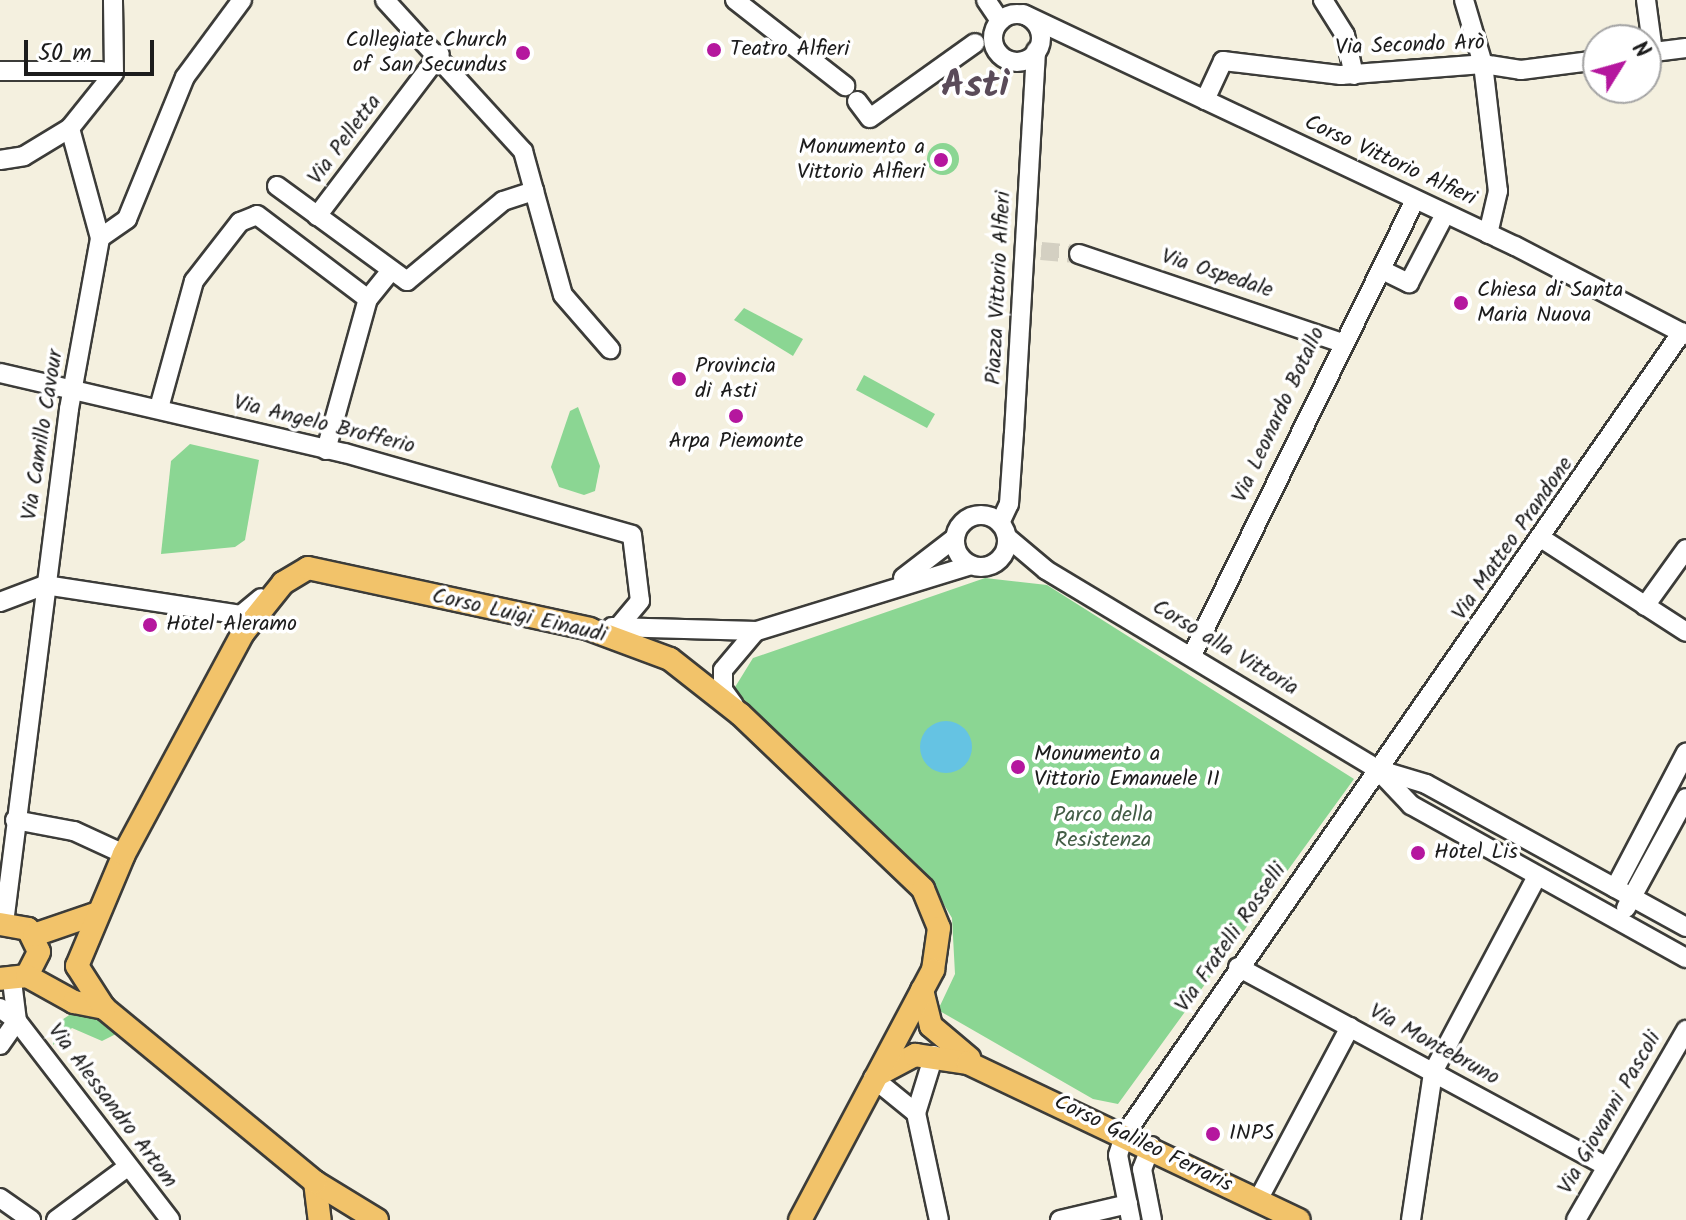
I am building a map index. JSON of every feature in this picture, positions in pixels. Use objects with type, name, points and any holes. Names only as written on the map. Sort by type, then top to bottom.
[{"type":"main road","name":"Corso Luigi Einaudi","points":[[308,568],[589,629],[670,659],[740,714],[923,889],[939,928],[922,990],[800,1220]]},
{"type":"main road","points":[[308,568],[283,583],[243,633],[124,854],[95,914],[77,966],[104,1008],[315,1182],[368,1219]]},
{"type":"main road","points":[[2,923],[34,935],[95,914]]},
{"type":"main road","points":[[34,935],[39,952],[13,979],[74,1002],[104,1008]]},
{"type":"main road","name":"Corso Galileo Ferraris","points":[[922,990],[931,1026],[987,1070]]},
{"type":"main road","name":"Corso Galileo Ferraris","points":[[873,1078],[901,1057],[934,1055],[987,1070],[1151,1146],[1299,1220]]},
{"type":"main road","points":[[315,1182],[320,1220]]},
{"type":"street","points":[[0,160],[24,156],[70,128],[108,72],[113,0]]},
{"type":"street","points":[[70,128],[100,238],[127,219],[185,77],[242,0]]},
{"type":"street","points":[[385,0],[440,54],[523,151],[563,295],[610,349]]},
{"type":"street","points":[[735,0],[851,94],[870,118],[975,43],[997,31],[1018,9],[1036,23],[1037,45]]},
{"type":"street","points":[[986,0],[1010,62],[1033,102]]},
{"type":"street","points":[[1323,0],[1345,35],[1354,75]]},
{"type":"street","points":[[1464,0],[1483,64],[1498,191],[1488,234]]},
{"type":"street","points":[[1646,0],[1648,24]]},
{"type":"street","name":"Corso Vittorio Alfieri","points":[[1018,9],[1488,234],[1684,334]]},
{"type":"street","points":[[1010,62],[1037,45],[1071,36]]},
{"type":"street","name":"Piazza Vittorio Alfieri","points":[[998,525],[1011,476],[1033,249],[1033,102],[1037,45]]},
{"type":"street","points":[[1662,51],[1686,48]]},
{"type":"street","name":"Via Pelletta","points":[[317,216],[440,54]]},
{"type":"street","name":"Via Secondo Arò","points":[[1205,100],[1223,61],[1354,75],[1483,64],[1521,70],[1582,62]]},
{"type":"street","points":[[0,71],[108,72]]},
{"type":"street","points":[[277,186],[399,276]]},
{"type":"street","points":[[326,450],[368,299],[503,201],[534,191]]},
{"type":"street","name":"Via Leonardo Botallo","points":[[1192,655],[1339,342],[1384,271],[1415,200]]},
{"type":"street","points":[[1384,271],[1409,283],[1445,214]]},
{"type":"street","points":[[159,408],[194,281],[240,222],[257,215],[368,299]]},
{"type":"street","name":"Via Camillo Cavour","points":[[2,923],[11,813],[73,390],[100,238]]},
{"type":"street","name":"Via Ospedale","points":[[1079,254],[1339,342]]},
{"type":"street","name":"Via Matteo Prandone","points":[[1377,769],[1544,540],[1684,334]]},
{"type":"street","name":"Via Angelo Brofferio","points":[[0,373],[159,408],[326,450],[632,535],[640,601],[618,627]]},
{"type":"street","name":"Corso alla Vittoria","points":[[898,582],[955,538],[966,519],[998,525],[1046,570],[1377,769],[1426,784],[1686,927]]},
{"type":"street","points":[[995,563],[998,525]]},
{"type":"street","points":[[955,538],[971,565]]},
{"type":"street","points":[[1544,540],[1686,632]]},
{"type":"street","points":[[1645,606],[1686,549]]},
{"type":"street","name":"Corso alla Vittoria","points":[[589,629],[757,631],[898,582],[971,565],[995,563],[1046,570]]},
{"type":"street","points":[[0,602],[45,585],[241,615],[280,575],[308,568]]},
{"type":"street","name":"Corso alla Vittoria","points":[[740,714],[723,690],[723,670],[757,631]]},
{"type":"street","points":[[1620,922],[1624,893],[1686,753]]},
{"type":"street","name":"Corso alla Vittoria","points":[[1377,769],[1411,805],[1686,958]]},
{"type":"street","name":"Via Fratelli Rosselli","points":[[1125,1134],[1377,769]]},
{"type":"street","points":[[1624,893],[1686,798]]},
{"type":"street","points":[[11,813],[74,831],[124,854]]},
{"type":"street","points":[[1411,1220],[1433,1072],[1537,876]]},
{"type":"street","name":"Via Montebruno","points":[[1238,967],[1606,1166]]},
{"type":"street","points":[[0,1045],[17,1021],[13,979]]},
{"type":"street","points":[[0,1008],[17,1021]]},
{"type":"street","name":"Via Alessandro Artom","points":[[17,1021],[126,1168],[170,1220]]},
{"type":"street","points":[[1258,1200],[1350,1027]]},
{"type":"street","name":"Via Giovanni Pascoli","points":[[1576,1220],[1686,1030]]},
{"type":"street","points":[[934,1055],[916,1113],[939,1220]]},
{"type":"street","points":[[873,1078],[916,1113]]},
{"type":"street","points":[[1060,1220],[1129,1212],[1118,1155],[1125,1134]]},
{"type":"street","points":[[1151,1146],[1142,1169],[1152,1220]]},
{"type":"street","points":[[56,1220],[126,1168]]},
{"type":"street","points":[[0,1198],[31,1220]]},
{"type":"green space","points":[[943,143],[954,148],[959,159],[954,170],[943,175],[932,170],[927,159],[932,148]]},
{"type":"green space","points":[[744,308],[803,339],[793,356],[734,320]]},
{"type":"green space","points":[[864,375],[935,414],[927,428],[856,390]]},
{"type":"green space","points":[[578,407],[600,466],[595,491],[584,495],[559,487],[551,467],[570,411]]},
{"type":"green space","points":[[190,444],[259,460],[245,540],[235,547],[161,554],[171,461]]},
{"type":"green space","name":"Parco della Resistenza","points":[[985,578],[1047,585],[1354,779],[1118,1104],[1093,1099],[938,1010],[955,974],[952,918],[924,871],[732,692],[753,658]]},
{"type":"green space","points":[[77,1010],[86,1011],[122,1031],[102,1041],[72,1028],[53,1045],[54,1025]]},
{"type":"water","points":[[946,721],[964,729],[972,747],[964,765],[946,773],[928,765],[920,747],[928,729]]},
{"type":"tunnel","points":[[1041,251],[1079,254]]},
{"type":"place","name":"Teatro Alfieri","points":[[714,50]]},
{"type":"place","name":"Collegiate Church of San Secundus","points":[[523,53]]},
{"type":"place","name":"Monumento a Vittorio Alfieri","points":[[941,160]]},
{"type":"place","name":"Chiesa di Santa Maria Nuova","points":[[1461,303]]},
{"type":"place","name":"Provincia di Asti","points":[[679,379]]},
{"type":"place","name":"Arpa Piemonte","points":[[736,416]]},
{"type":"place","name":"Hotel Aleramo","points":[[150,625]]},
{"type":"place","name":"Monumento a Vittorio Emanuele II","points":[[1018,767]]},
{"type":"place","name":"Hotel Lis","points":[[1418,853]]},
{"type":"place","name":"INPS","points":[[1213,1134]]},
{"type":"district","name":"Asti","points":[[975,87]]}]
